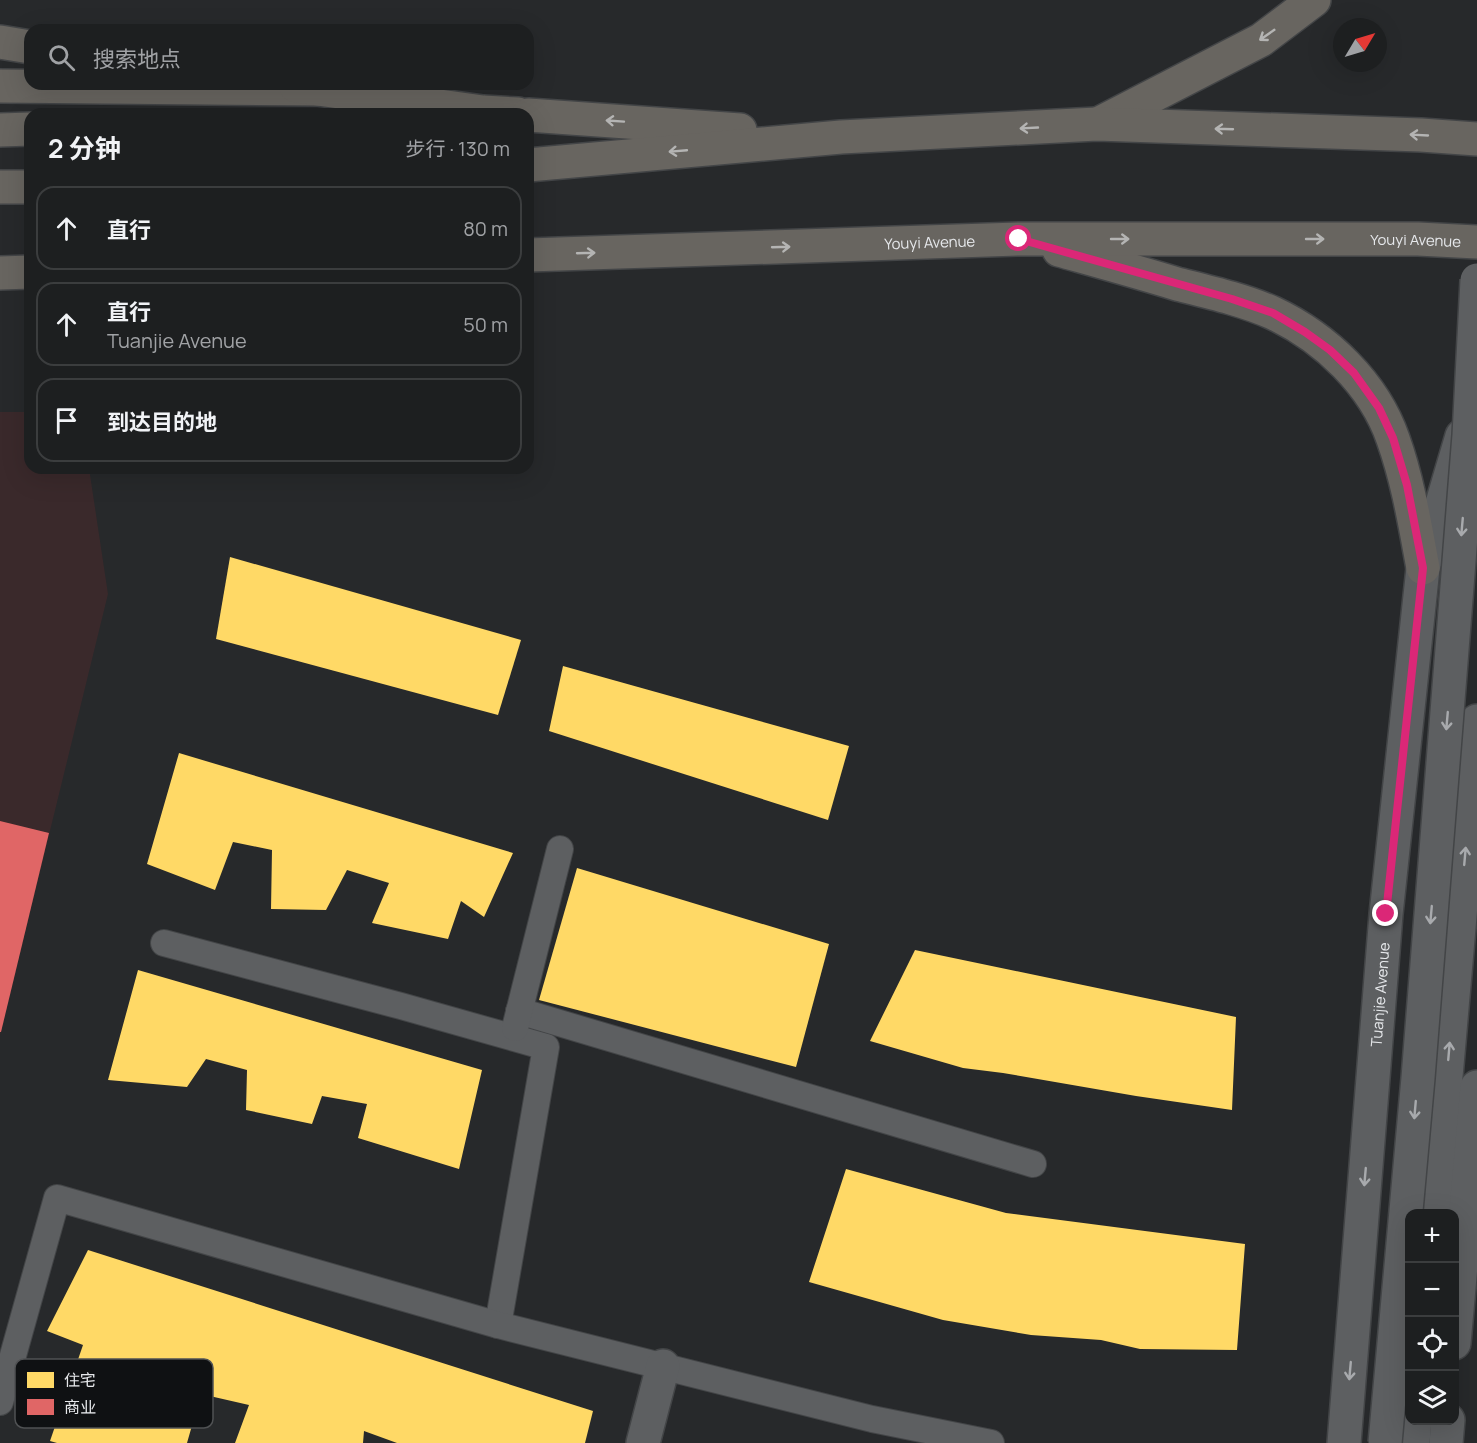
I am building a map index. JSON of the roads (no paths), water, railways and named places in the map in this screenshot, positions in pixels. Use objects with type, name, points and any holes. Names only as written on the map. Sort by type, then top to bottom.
[{"type":"main road","points":[[1097,124],[1261,40],[1314,0]]},
{"type":"main road","points":[[0,42],[24,46]]},
{"type":"main road","points":[[0,86],[24,86]]},
{"type":"main road","points":[[325,90],[454,108]]},
{"type":"main road","points":[[534,115],[841,137]]},
{"type":"main road","points":[[534,164],[841,137],[1097,124],[1398,134],[1477,139]]},
{"type":"main road","points":[[0,130],[24,129]]},
{"type":"main road","points":[[0,187],[24,187]]},
{"type":"main road","points":[[1019,239],[1232,299],[1273,313],[1330,350],[1354,373],[1379,408],[1393,438],[1407,485],[1423,568]]},
{"type":"main road","name":"Youyi Avenue","points":[[534,255],[1019,239],[1406,239],[1477,242]]},
{"type":"main road","points":[[0,273],[24,272]]},
{"type":"main road","points":[[1385,1443],[1418,1078],[1468,447],[1477,280]]},
{"type":"main road","name":"Tuanjie Avenue","points":[[1344,1443],[1386,914],[1423,568],[1465,424],[1477,373]]},
{"type":"main road","points":[[1434,1209],[1477,721]]},
{"type":"main road","points":[[1457,1317],[1477,1087]]},
{"type":"main road","points":[[643,1443],[663,1366]]},
{"type":"main road","points":[[1413,1443],[1415,1425]]},
{"type":"main road","points":[[1446,1443],[1448,1425]]},
{"type":"lane","points":[[513,1037],[560,849]]},
{"type":"lane","points":[[164,943],[546,1047],[498,1325]]},
{"type":"lane","points":[[519,1011],[1033,1164]]},
{"type":"lane","points":[[0,1402],[57,1198],[498,1325],[872,1419],[992,1443]]}]
